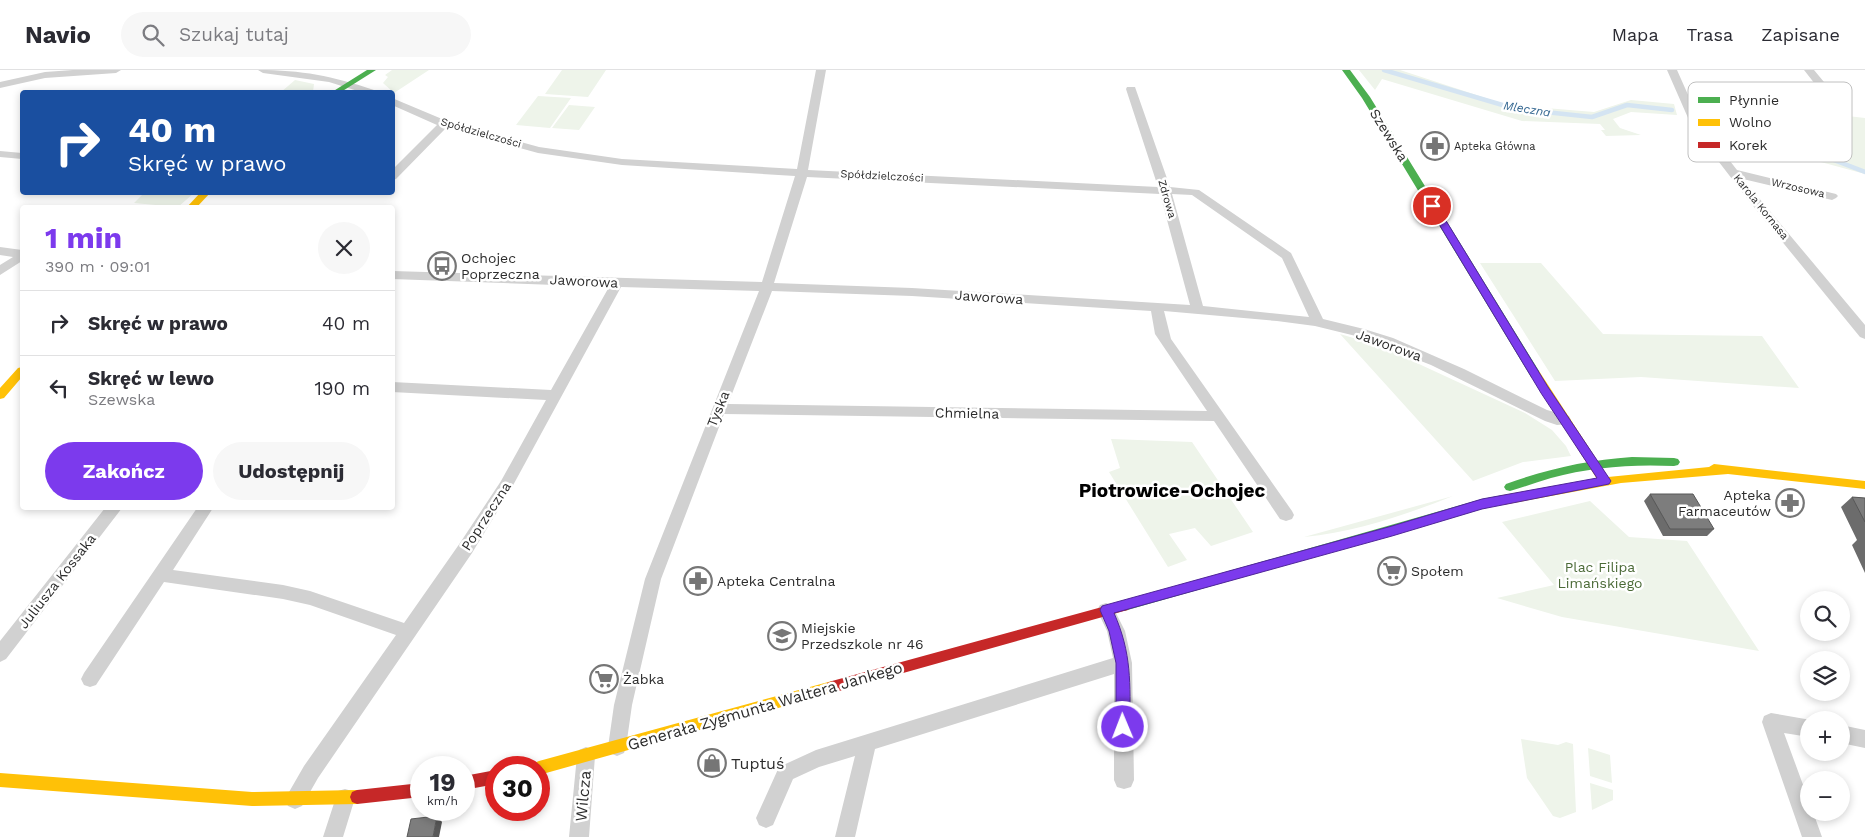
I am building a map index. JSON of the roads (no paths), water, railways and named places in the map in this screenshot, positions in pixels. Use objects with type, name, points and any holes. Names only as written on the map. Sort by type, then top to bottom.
[{"type":"street","points":[[0,85],[48,72],[116,70]]},
{"type":"street","points":[[263,70],[327,79],[365,90]]},
{"type":"street","points":[[339,90],[372,70]]},
{"type":"street","name":"Tyska","points":[[617,748],[623,705],[653,579],[767,286],[802,173],[821,70]]},
{"type":"street","name":"Szewska","points":[[1346,70],[1366,97],[1564,420],[1605,481]]},
{"type":"street","name":"Karola Kornasa","points":[[1672,70],[1688,107]]},
{"type":"street","points":[[1809,70],[1818,82]]},
{"type":"street","name":"Zdrowa","points":[[1132,89],[1166,190],[1198,310]]},
{"type":"street","name":"Spółdzielczości","points":[[395,102],[444,124],[538,150],[622,162],[802,173],[1196,192],[1288,256],[1318,322]]},
{"type":"street","points":[[395,174],[444,124]]},
{"type":"street","points":[[0,154],[20,156]]},
{"type":"street","name":"Karola Kornasa","points":[[1725,162],[1865,334]]},
{"type":"street","name":"Wrzosowa","points":[[1734,174],[1832,196]]},
{"type":"street","points":[[193,205],[203,195]]},
{"type":"street","points":[[0,251],[20,255]]},
{"type":"street","points":[[0,270],[20,256]]},
{"type":"street","name":"Jaworowa","points":[[395,275],[492,276],[617,283],[895,291],[1198,310],[1318,322],[1368,335],[1405,348],[1520,401],[1553,419],[1564,420]]},
{"type":"street","name":"Poprzeczna","points":[[295,799],[311,772],[501,493],[557,395],[617,283]]},
{"type":"street","points":[[1157,308],[1162,334],[1286,516]]},
{"type":"street","points":[[0,395],[20,373]]},
{"type":"street","points":[[395,387],[557,395]]},
{"type":"street","name":"Chmielna","points":[[718,409],[1217,416]]},
{"type":"street","name":"Generała Zygmunta Waltera Jankego","points":[[1482,504],[1504,490],[1525,480],[1614,462],[1668,462],[1865,485]]},
{"type":"street","name":"Generała Zygmunta Waltera Jankego","points":[[550,765],[617,748],[1482,504],[1605,481],[1726,470]]},
{"type":"street","name":"Juliusza Kossaka","points":[[0,654],[112,510]]},
{"type":"street","points":[[90,679],[204,510]]},
{"type":"street","points":[[160,575],[283,592],[310,598],[408,632]]},
{"type":"street","points":[[1106,610],[1116,631],[1123,663],[1124,780]]},
{"type":"street","points":[[766,818],[786,774],[816,759],[1123,663]]},
{"type":"street","points":[[1800,727],[1771,722],[1812,837]]},
{"type":"street","points":[[1850,736],[1865,739]]},
{"type":"street","points":[[845,837],[867,744]]},
{"type":"street","name":"Wilcza","points":[[579,837],[586,756]]},
{"type":"street","points":[[0,780],[215,797],[345,798],[410,791]]},
{"type":"street","points":[[333,837],[345,798]]},
{"type":"waterway","name":"Mleczna","points":[[1384,70],[1516,109],[1592,117],[1627,105],[1672,110]]},
{"type":"waterway","name":"Mleczna","points":[[1839,162],[1865,172]]},
{"type":"place","name":"Apteka Główna","points":[[1435,146]]},
{"type":"place","name":"Ochojec Poprzeczna","points":[[442,266]]},
{"type":"place","name":"Apteka Farmaceutów","points":[[1790,503]]},
{"type":"place","name":"Społem","points":[[1392,571]]},
{"type":"place","name":"Apteka Centralna","points":[[698,581]]},
{"type":"place","name":"Miejskie Przedszkole nr 46","points":[[782,636]]},
{"type":"place","name":"Żabka","points":[[604,679]]},
{"type":"place","name":"Tuptuś","points":[[712,763]]},
{"type":"district","name":"Piotrowice-Ochojec","points":[[1172,490]]},
{"type":"park label","name":"Plac Filipa Limańskiego","points":[[1600,576]]}]
